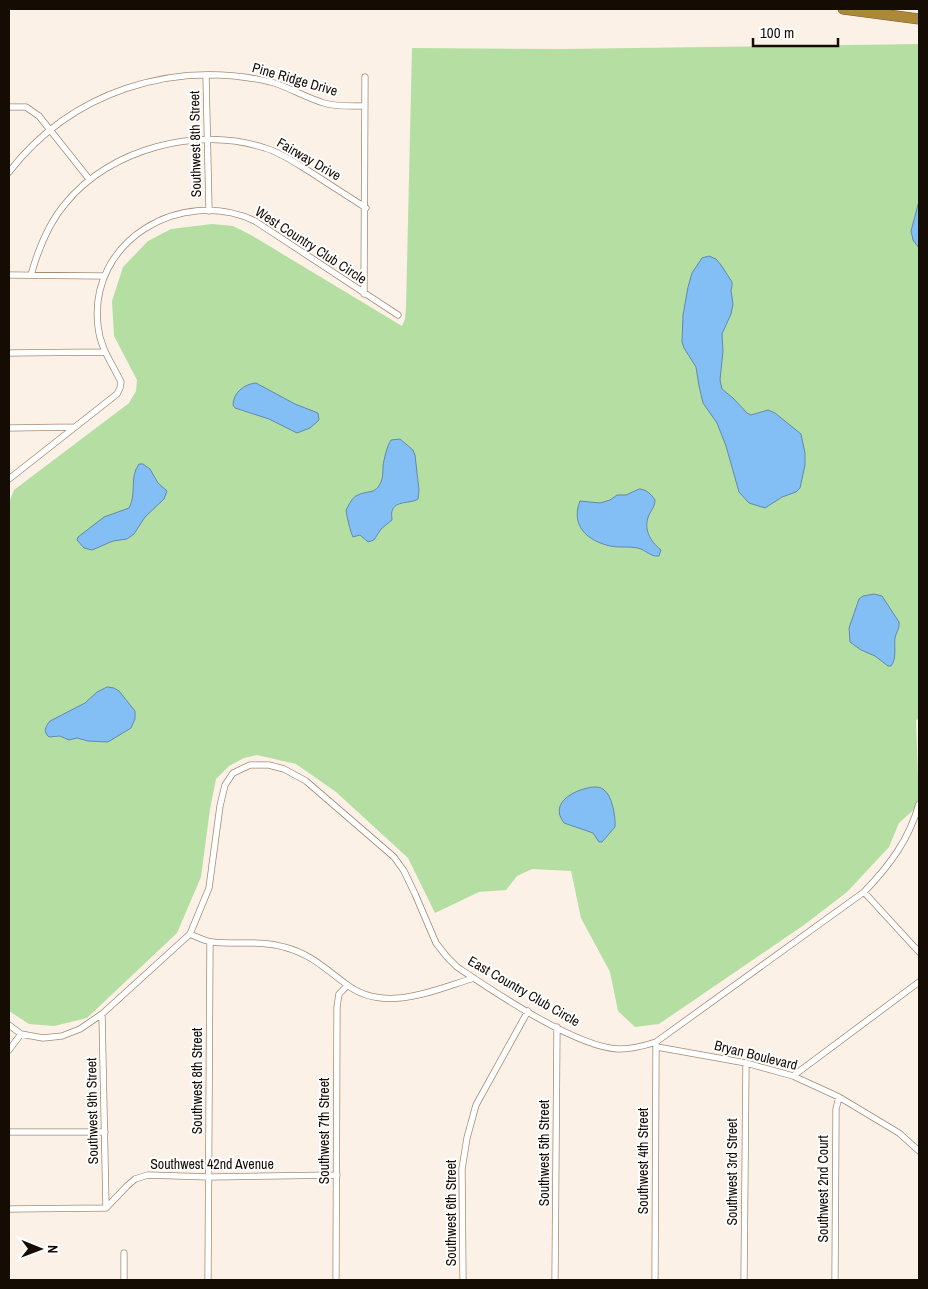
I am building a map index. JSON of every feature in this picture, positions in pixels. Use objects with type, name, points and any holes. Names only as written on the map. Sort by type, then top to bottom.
[{"type":"highway","points":[[843,9],[919,19]]},
{"type":"street","name":"Southwest 8th Street","points":[[206,76],[208,211]]},
{"type":"street","name":"Pine Ridge Drive","points":[[9,172],[19,159],[50,129],[81,107],[120,90],[167,78],[237,76],[272,82],[334,105],[365,106]]},
{"type":"street","points":[[364,294],[366,208],[365,76]]},
{"type":"street","points":[[9,107],[26,107],[34,111],[90,179]]},
{"type":"street","name":"Fairway Drive","points":[[31,275],[39,248],[64,204],[90,179],[122,159],[146,149],[184,141],[207,140],[246,143],[266,148],[288,158],[366,208]]},
{"type":"street","name":"West Country Club Circle","points":[[9,479],[117,394],[121,382],[104,352],[98,325],[98,308],[104,276],[114,258],[130,239],[153,223],[180,213],[208,211],[230,212],[243,215],[398,315]]},
{"type":"street","points":[[9,276],[104,276]]},
{"type":"street","points":[[9,353],[104,352]]},
{"type":"street","points":[[9,428],[75,427]]},
{"type":"street","name":"East Country Club Circle","points":[[9,1025],[21,1034],[43,1038],[62,1036],[80,1029],[102,1014],[190,934],[209,888],[220,806],[225,786],[233,773],[250,765],[268,765],[284,769],[306,780],[394,857],[404,871],[436,943],[452,962],[474,978],[557,1027],[599,1046],[618,1049],[656,1044],[864,892],[886,870],[904,842],[915,820],[919,804]]},
{"type":"street","points":[[864,892],[919,952]]},
{"type":"street","points":[[190,934],[210,942],[259,943],[282,946],[306,954],[360,993],[390,1000],[408,998],[474,978]]},
{"type":"street","name":"Southwest 8th Street","points":[[208,1280],[210,942]]},
{"type":"street","points":[[794,1076],[919,982]]},
{"type":"street","name":"Southwest 7th Street","points":[[336,1280],[336,1007],[339,994],[348,986]]},
{"type":"street","name":"Southwest 6th Street","points":[[463,1280],[462,1169],[467,1138],[476,1105],[528,1011]]},
{"type":"street","name":"Southwest 9th Street","points":[[102,1014],[106,1208]]},
{"type":"street","name":"Southwest 5th Street","points":[[555,1280],[557,1027]]},
{"type":"street","points":[[9,1050],[21,1034]]},
{"type":"street","name":"Bryan Boulevard","points":[[656,1044],[746,1063],[794,1076],[839,1097],[899,1133],[919,1151]]},
{"type":"street","name":"Southwest 4th Street","points":[[655,1280],[656,1044]]},
{"type":"street","name":"Southwest 3rd Street","points":[[744,1280],[746,1063]]},
{"type":"street","name":"Southwest 2nd Court","points":[[835,1280],[836,1109],[839,1097]]},
{"type":"street","points":[[9,1132],[105,1132]]},
{"type":"street","name":"Southwest 42nd Avenue","points":[[106,1208],[135,1179],[148,1175],[209,1177],[337,1175]]},
{"type":"street","points":[[9,1209],[106,1208]]},
{"type":"street","points":[[124,1253],[124,1280]]},
{"type":"green space","points":[[919,44],[919,719],[916,720],[919,805],[899,823],[889,847],[847,892],[804,925],[659,1024],[635,1027],[618,1011],[610,972],[581,918],[571,871],[532,869],[517,876],[506,890],[479,892],[435,913],[408,858],[336,792],[296,764],[257,755],[244,758],[229,766],[216,779],[201,877],[177,933],[87,1018],[54,1026],[29,1024],[9,1011],[9,502],[14,490],[129,403],[136,391],[137,380],[114,336],[112,301],[123,267],[148,241],[171,229],[212,224],[233,226],[402,326],[406,308],[412,48],[562,49]]},
{"type":"water","points":[[919,201],[919,248],[913,240],[911,231]]},
{"type":"water","points":[[709,256],[716,259],[732,282],[733,304],[731,314],[722,334],[723,351],[720,380],[722,389],[747,413],[751,415],[768,410],[775,413],[801,434],[805,453],[805,465],[800,488],[765,508],[749,503],[739,492],[726,446],[717,423],[703,403],[696,367],[682,342],[683,315],[692,273],[702,258]]},
{"type":"water","points":[[256,383],[295,404],[318,413],[319,420],[310,428],[297,433],[269,419],[235,408],[233,401],[237,393],[243,387]]},
{"type":"water","points":[[400,439],[413,450],[415,455],[419,490],[418,499],[396,505],[392,512],[392,520],[381,529],[374,540],[368,542],[360,535],[353,537],[346,510],[356,496],[374,491],[379,486],[384,460],[391,440]]},
{"type":"water","points":[[139,464],[143,464],[150,469],[158,483],[167,491],[164,499],[145,517],[134,534],[127,539],[113,541],[92,550],[84,548],[77,540],[78,537],[104,517],[129,508],[133,497],[134,474]]},
{"type":"water","points":[[639,489],[648,492],[655,500],[647,520],[647,530],[651,539],[661,550],[659,556],[638,548],[613,547],[602,544],[583,531],[577,518],[580,501],[600,503],[610,500],[617,495],[626,495]]},
{"type":"water","points":[[874,594],[882,596],[899,622],[895,638],[894,660],[891,666],[888,666],[875,656],[861,650],[850,642],[849,628],[859,599],[863,596]]},
{"type":"water","points":[[107,687],[119,691],[135,711],[135,719],[131,728],[108,742],[88,741],[77,738],[69,740],[60,736],[49,737],[47,735],[45,729],[50,721],[85,703],[97,692]]},
{"type":"water","points":[[586,788],[602,788],[607,793],[615,818],[615,827],[602,842],[599,842],[593,833],[564,823],[560,816],[559,809],[566,798]]}]
